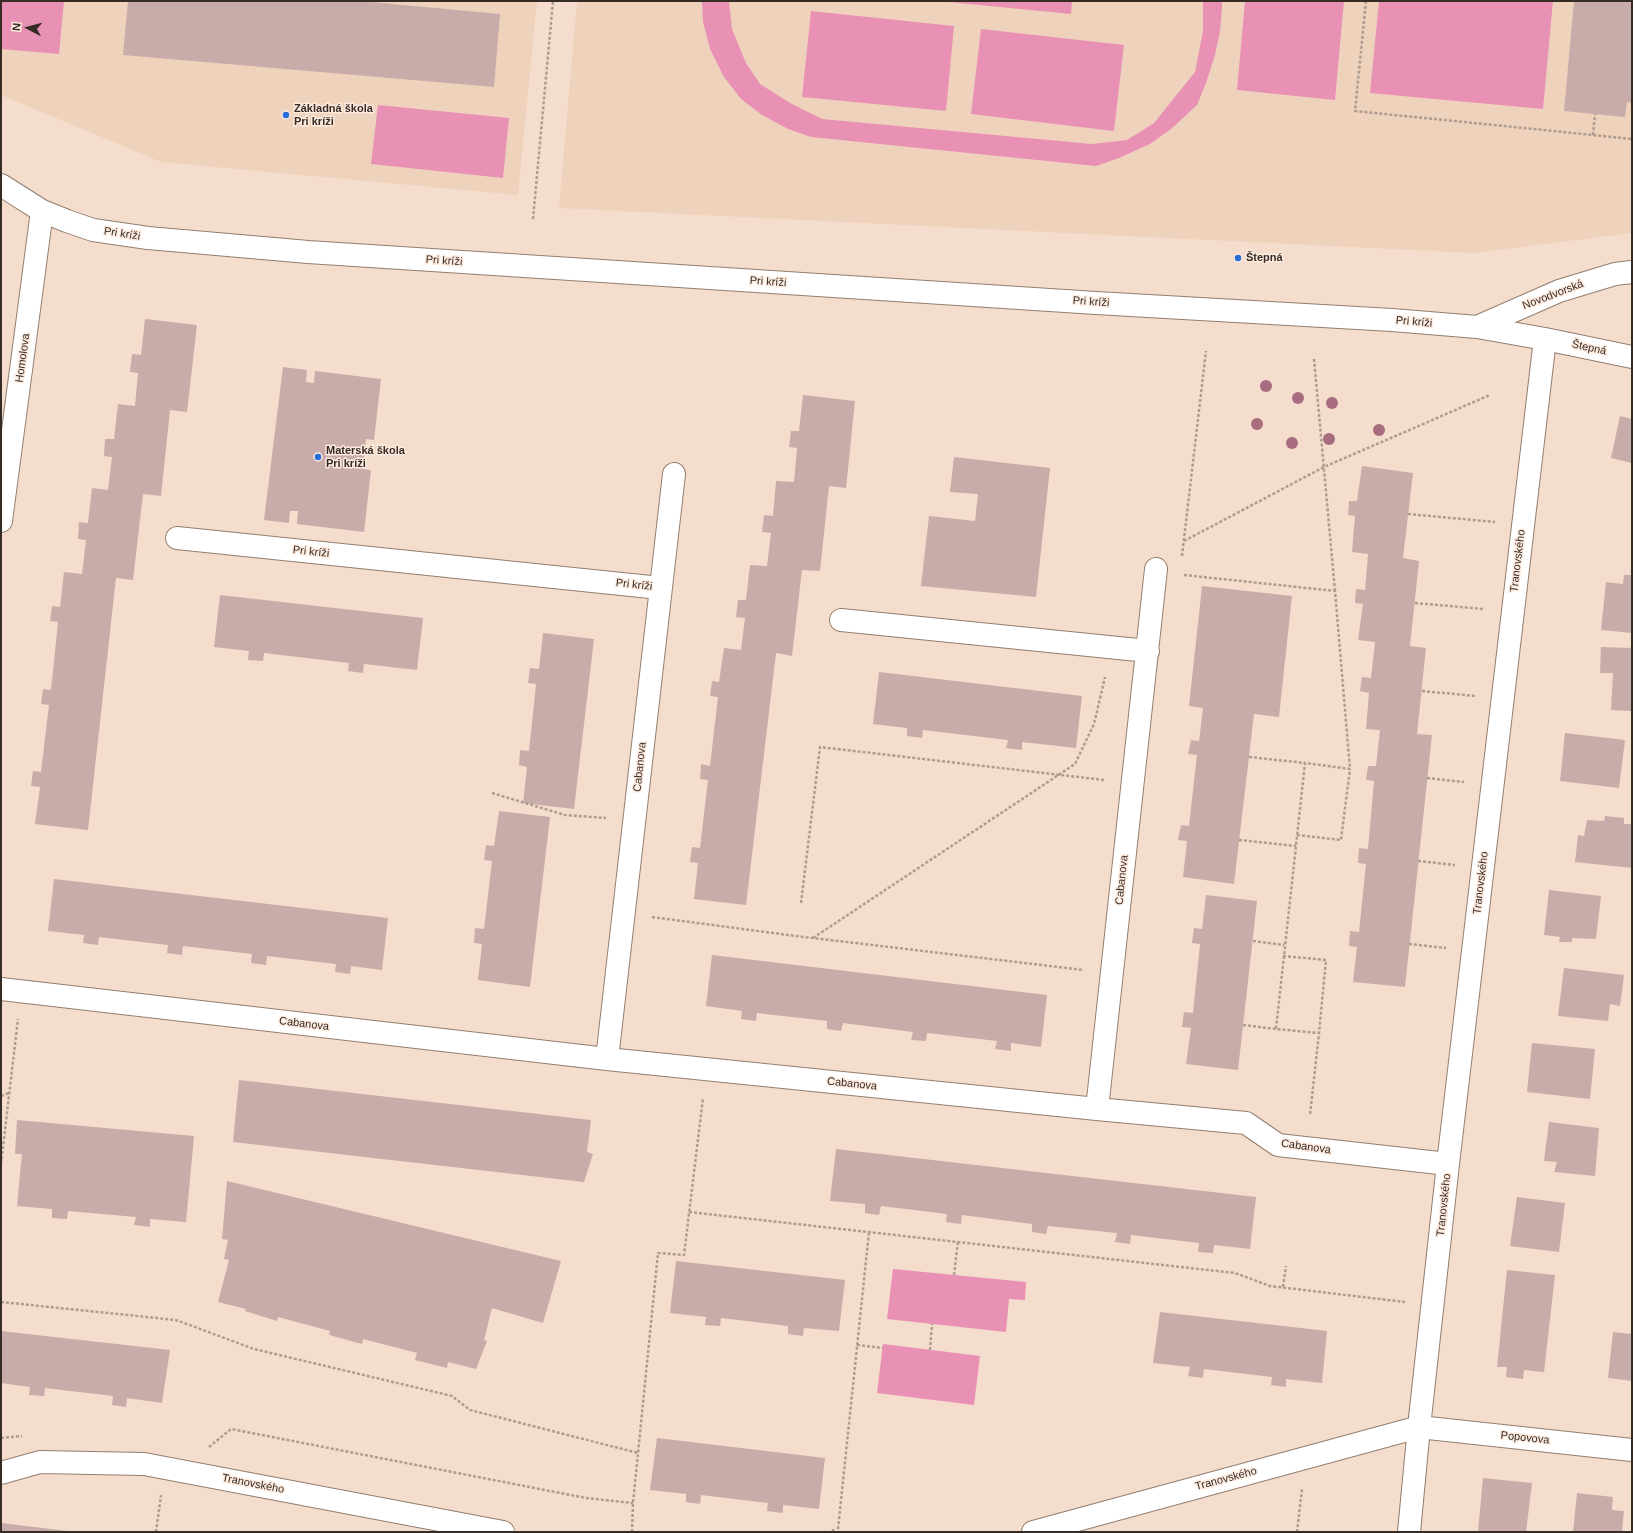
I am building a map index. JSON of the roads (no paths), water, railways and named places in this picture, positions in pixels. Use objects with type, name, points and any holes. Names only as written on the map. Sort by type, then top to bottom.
[{"type":"street","name":"Pri kríži","points":[[1,185],[42,211],[93,230],[140,237],[293,251],[1392,320],[1477,328],[1545,339]]},
{"type":"street","name":"Homolova","points":[[2,511],[42,211]]},
{"type":"street","name":"Novodvorská","points":[[1477,328],[1559,291],[1615,274],[1632,272]]},
{"type":"street","name":"Štepná","points":[[1545,339],[1632,357]]},
{"type":"street","name":"Tranovského","points":[[1409,1532],[1448,1164],[1545,339]]},
{"type":"street","name":"Cabanova","points":[[607,1059],[674,474]]},
{"type":"street","name":"Pri kríži","points":[[177,538],[660,588]]},
{"type":"street","name":"Cabanova","points":[[1097,1110],[1156,569]]},
{"type":"street","points":[[840,620],[1148,651]]},
{"type":"street","name":"Cabanova","points":[[11,990],[707,1070],[1097,1110],[1246,1123],[1278,1145],[1448,1164]]},
{"type":"street","name":"Tranovského","points":[[1033,1532],[1419,1427]]},
{"type":"street","name":"Popovova","points":[[1419,1427],[1632,1450]]},
{"type":"street","name":"Tranovského","points":[[1,1473],[40,1462],[144,1464],[503,1532]]},
{"type":"place","name":"Základná škola Pri kríži","points":[[286,115]]},
{"type":"place","name":"Štepná","points":[[1238,258]]},
{"type":"place","name":"Materská škola Pri kríži","points":[[318,457]]}]
